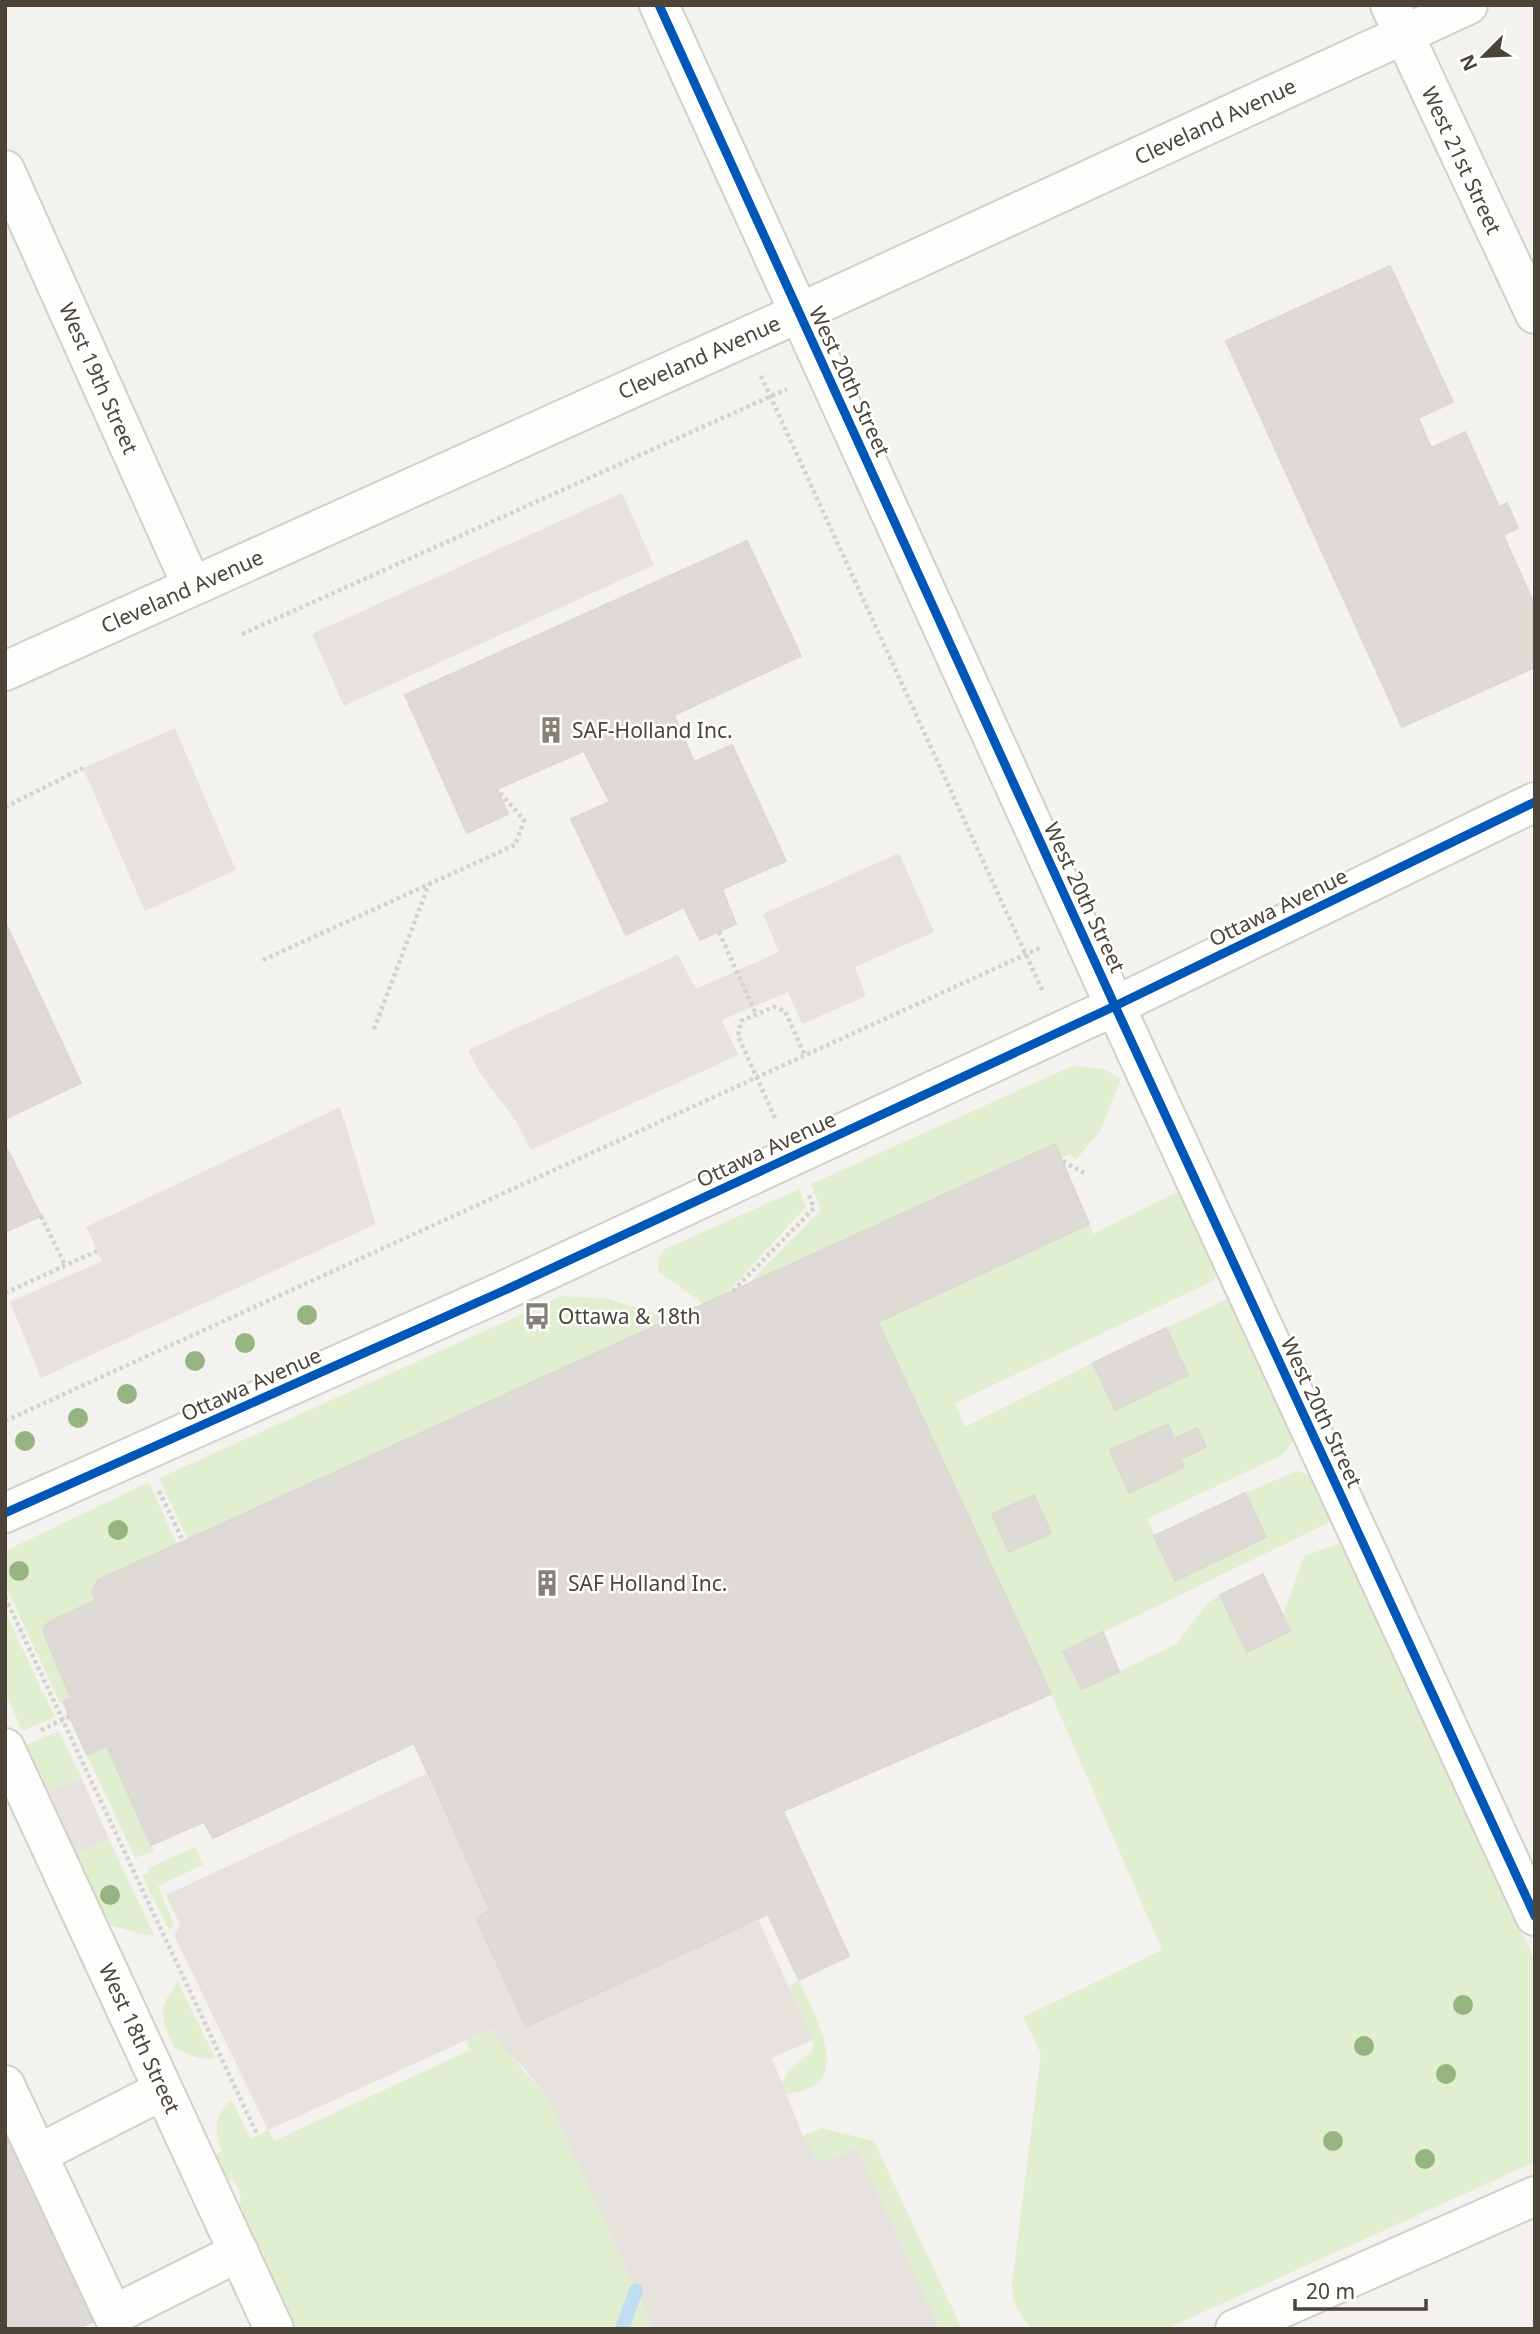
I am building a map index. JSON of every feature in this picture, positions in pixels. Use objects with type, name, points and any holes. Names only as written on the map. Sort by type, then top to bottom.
[{"type":"street","name":"West 20th Street","points":[[659,5],[1115,1006],[1535,1916]]},
{"type":"street","name":"Cleveland Avenue","points":[[5,671],[799,313],[1397,20],[1468,5]]},
{"type":"street","name":"West 21st Street","points":[[1397,20],[1535,314]]},
{"type":"street","name":"West 19th Street","points":[[5,170],[192,586]]},
{"type":"street","name":"Ottawa Avenue","points":[[5,1513],[503,1291],[1115,1006],[1535,802]]},
{"type":"street","name":"West 18th Street","points":[[5,1748],[274,2329]]},
{"type":"street","points":[[5,2085],[113,2315],[239,2252]]},
{"type":"street","points":[[38,2154],[163,2090]]},
{"type":"street","points":[[1235,2329],[1535,2196]]},
{"type":"path","points":[[744,337],[1060,1031]]},
{"type":"path","points":[[242,635],[826,372]]},
{"type":"path","points":[[5,807],[83,768]]},
{"type":"path","points":[[262,960],[514,845],[524,820],[497,789]]},
{"type":"path","points":[[374,1029],[429,884]]},
{"type":"path","points":[[5,1421],[1080,929]]},
{"type":"path","points":[[719,932],[756,1014]]},
{"type":"path","points":[[1063,1161],[1084,1173]]},
{"type":"path","points":[[41,1216],[65,1265]]},
{"type":"path","points":[[5,1293],[97,1251]]},
{"type":"path","points":[[141,1452],[183,1541]]},
{"type":"path","points":[[5,1597],[257,2134]]},
{"type":"path","points":[[63,1720],[70,1716]]},
{"type":"green space","points":[[1072,1066],[1104,1069],[1121,1079],[1100,1131],[1075,1161],[1071,1154],[1062,1158],[1055,1144],[748,1284],[821,1210],[811,1184]]},
{"type":"green space","points":[[799,1189],[806,1207],[726,1294],[703,1304],[658,1271],[658,1259],[665,1249]]},
{"type":"green space","points":[[1181,1190],[1219,1271],[1213,1281],[955,1403],[965,1427],[1093,1363],[1116,1410],[1188,1375],[1166,1328],[1225,1300],[1234,1303],[1295,1440],[1282,1455],[1147,1519],[1176,1580],[1265,1538],[1245,1493],[1297,1471],[1313,1476],[1332,1521],[1063,1652],[1083,1689],[1176,1644],[1208,1603],[1220,1595],[1247,1651],[1289,1631],[1283,1615],[1304,1556],[1340,1543],[1535,1961],[1535,2162],[1166,2329],[1032,2329],[1015,2303],[1012,2284],[1041,2054],[1023,2017],[1162,1950],[1051,1694],[878,1322],[1089,1224],[1093,1234]],"holes":[[[1168,1424],[1175,1439],[1197,1429],[1205,1447],[1180,1459],[1184,1468],[1129,1492],[1110,1450]],[[1034,1495],[1051,1533],[1009,1552],[992,1514]]]},
{"type":"green space","points":[[562,1296],[609,1299],[670,1319],[187,1538],[159,1478]]},
{"type":"green space","points":[[149,1482],[177,1545],[98,1580],[92,1592],[96,1600],[44,1627],[44,1633],[71,1698],[60,1703],[5,1585],[5,1551]]},
{"type":"green space","points":[[5,1612],[55,1717],[22,1731],[5,1693]]},
{"type":"green space","points":[[59,1731],[81,1777],[45,1794],[24,1746]]},
{"type":"green space","points":[[107,1746],[154,1851],[135,1858],[87,1755]]},
{"type":"green space","points":[[109,1839],[154,1935],[106,1924],[73,1855]]},
{"type":"green space","points":[[195,1847],[203,1865],[158,1886],[174,1924],[169,1930],[142,1876],[148,1873],[148,1868]]},
{"type":"green space","points":[[799,1980],[821,2031],[826,2049],[826,2065],[821,2079],[808,2089],[786,2094],[782,2083],[788,2071],[812,2051],[813,2040],[789,1986]]},
{"type":"green space","points":[[178,1982],[215,2058],[194,2056],[175,2048],[166,2029],[163,2014],[166,2000]]},
{"type":"green space","points":[[491,2029],[547,2097],[654,2329],[292,2329],[238,2212],[241,2197],[234,2180],[228,2182],[215,2155],[222,2151],[217,2123],[222,2110],[232,2100],[250,2139],[268,2130],[274,2141],[470,2050],[466,2040]]},
{"type":"green space","points":[[822,2128],[874,2141],[962,2329],[940,2329],[857,2148],[826,2162],[816,2158],[803,2136]]},
{"type":"shaded area","points":[[622,493],[654,565],[344,706],[312,634]]},
{"type":"shaded area","points":[[175,728],[236,870],[145,911],[83,768]]},
{"type":"shaded area","points":[[899,853],[934,932],[855,967],[866,996],[802,1024],[788,992],[722,1020],[738,1055],[531,1150],[516,1121],[480,1073],[468,1050],[678,955],[696,989],[779,952],[763,914]]},
{"type":"shaded area","points":[[340,1107],[376,1224],[41,1378],[10,1302],[102,1261],[86,1227]]},
{"type":"shaded area","points":[[426,1774],[490,1910],[476,1918],[526,2027],[758,1919],[813,2040],[772,2058],[803,2136],[816,2158],[826,2161],[857,2148],[940,2329],[654,2329],[547,2097],[524,2068],[504,2049],[491,2029],[268,2130],[174,1935],[180,1925],[166,1895]]},
{"type":"shaded area","points":[[81,1777],[109,1839],[73,1855],[45,1794]]},
{"type":"building","points":[[1390,266],[1453,402],[1418,418],[1431,448],[1465,432],[1499,507],[1507,503],[1518,528],[1503,535],[1535,606],[1535,667],[1402,727],[1226,341]]},
{"type":"building","name":"SAF-Holland Inc.","points":[[747,541],[801,656],[674,715],[694,762],[732,745],[786,861],[722,889],[736,924],[700,940],[684,907],[626,935],[571,819],[610,802],[584,751],[497,789],[508,814],[467,833],[405,695]]},
{"type":"building","points":[[5,922],[81,1083],[5,1119]]},
{"type":"building","name":"SAF Holland Inc.","points":[[1055,1144],[1089,1224],[878,1322],[1051,1694],[783,1811],[849,1956],[799,1980],[768,1914],[526,2027],[476,1918],[490,1910],[414,1743],[213,1838],[204,1822],[151,1845],[107,1746],[87,1755],[63,1702],[71,1698],[44,1633],[44,1627],[49,1622],[96,1600],[92,1592],[98,1580]]},
{"type":"building","points":[[5,1145],[41,1216],[5,1232]]},
{"type":"building","points":[[1166,1328],[1188,1375],[1115,1410],[1093,1363]]},
{"type":"building","points":[[1168,1424],[1174,1439],[1197,1428],[1206,1447],[1180,1459],[1184,1467],[1129,1493],[1110,1450]]},
{"type":"building","points":[[1245,1493],[1266,1537],[1175,1581],[1154,1536]]},
{"type":"building","points":[[1034,1495],[1051,1533],[1009,1552],[992,1514]]},
{"type":"building","points":[[1263,1574],[1290,1631],[1247,1652],[1220,1595]]},
{"type":"building","points":[[1103,1632],[1119,1672],[1082,1689],[1063,1652]]},
{"type":"building","points":[[5,2130],[92,2322],[77,2329],[5,2329]]},
{"type":"waterway","points":[[622,2329],[636,2290]]},
{"type":"cycle path","points":[[659,5],[1115,1006],[1535,1916]]},
{"type":"cycle path","points":[[5,1513],[503,1291],[1115,1006],[1535,802]]},
{"type":"place","name":"SAF-Holland Inc.","points":[[551,730]]},
{"type":"place","name":"Ottawa & 18th","points":[[537,1316]]},
{"type":"place","name":"SAF Holland Inc.","points":[[547,1583]]}]
